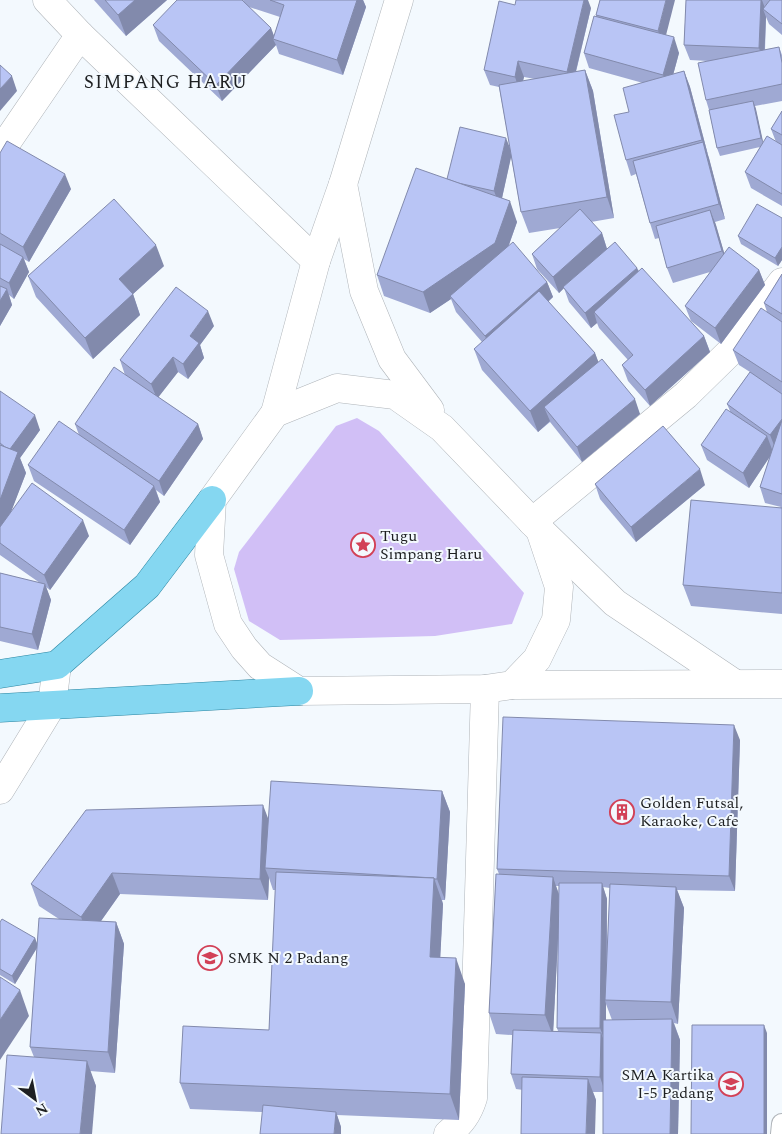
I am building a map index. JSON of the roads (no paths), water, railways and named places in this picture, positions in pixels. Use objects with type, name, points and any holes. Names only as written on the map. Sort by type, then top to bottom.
[{"type":"main road","points":[[0,674],[57,665],[147,586],[212,500]]},
{"type":"main road","points":[[0,708],[299,691]]},
{"type":"street","points":[[47,0],[316,261]]},
{"type":"street","points":[[399,0],[343,184],[316,261],[275,413],[212,500],[209,555],[228,624],[244,648],[260,666],[299,691],[485,689],[512,686],[782,684]]},
{"type":"street","points":[[0,152],[80,34]]},
{"type":"street","points":[[343,184],[364,291],[392,359],[442,428],[536,526],[615,603],[734,683]]},
{"type":"street","points":[[536,526],[686,395],[732,350],[782,282]]},
{"type":"street","points":[[275,413],[336,388],[395,395],[442,428]]},
{"type":"street","points":[[512,686],[537,659],[556,620],[559,587],[536,526]]},
{"type":"street","points":[[0,790],[52,705],[57,665]]},
{"type":"street","points":[[448,1134],[460,1124],[469,1111],[473,1098],[485,689]]},
{"type":"lane","points":[[781,1134],[782,1124]]},
{"type":"place","name":"Tugu Simpang Haru","points":[[363,545]]},
{"type":"place","name":"Golden Futsal, Karaoke, Cafe","points":[[622,812]]},
{"type":"place","name":"SMK N 2 Padang","points":[[210,958]]},
{"type":"place","name":"SMA Kartika I-5 Padang","points":[[731,1084]]},
{"type":"district","name":"SIMPANG HARU","points":[[166,82]]}]
